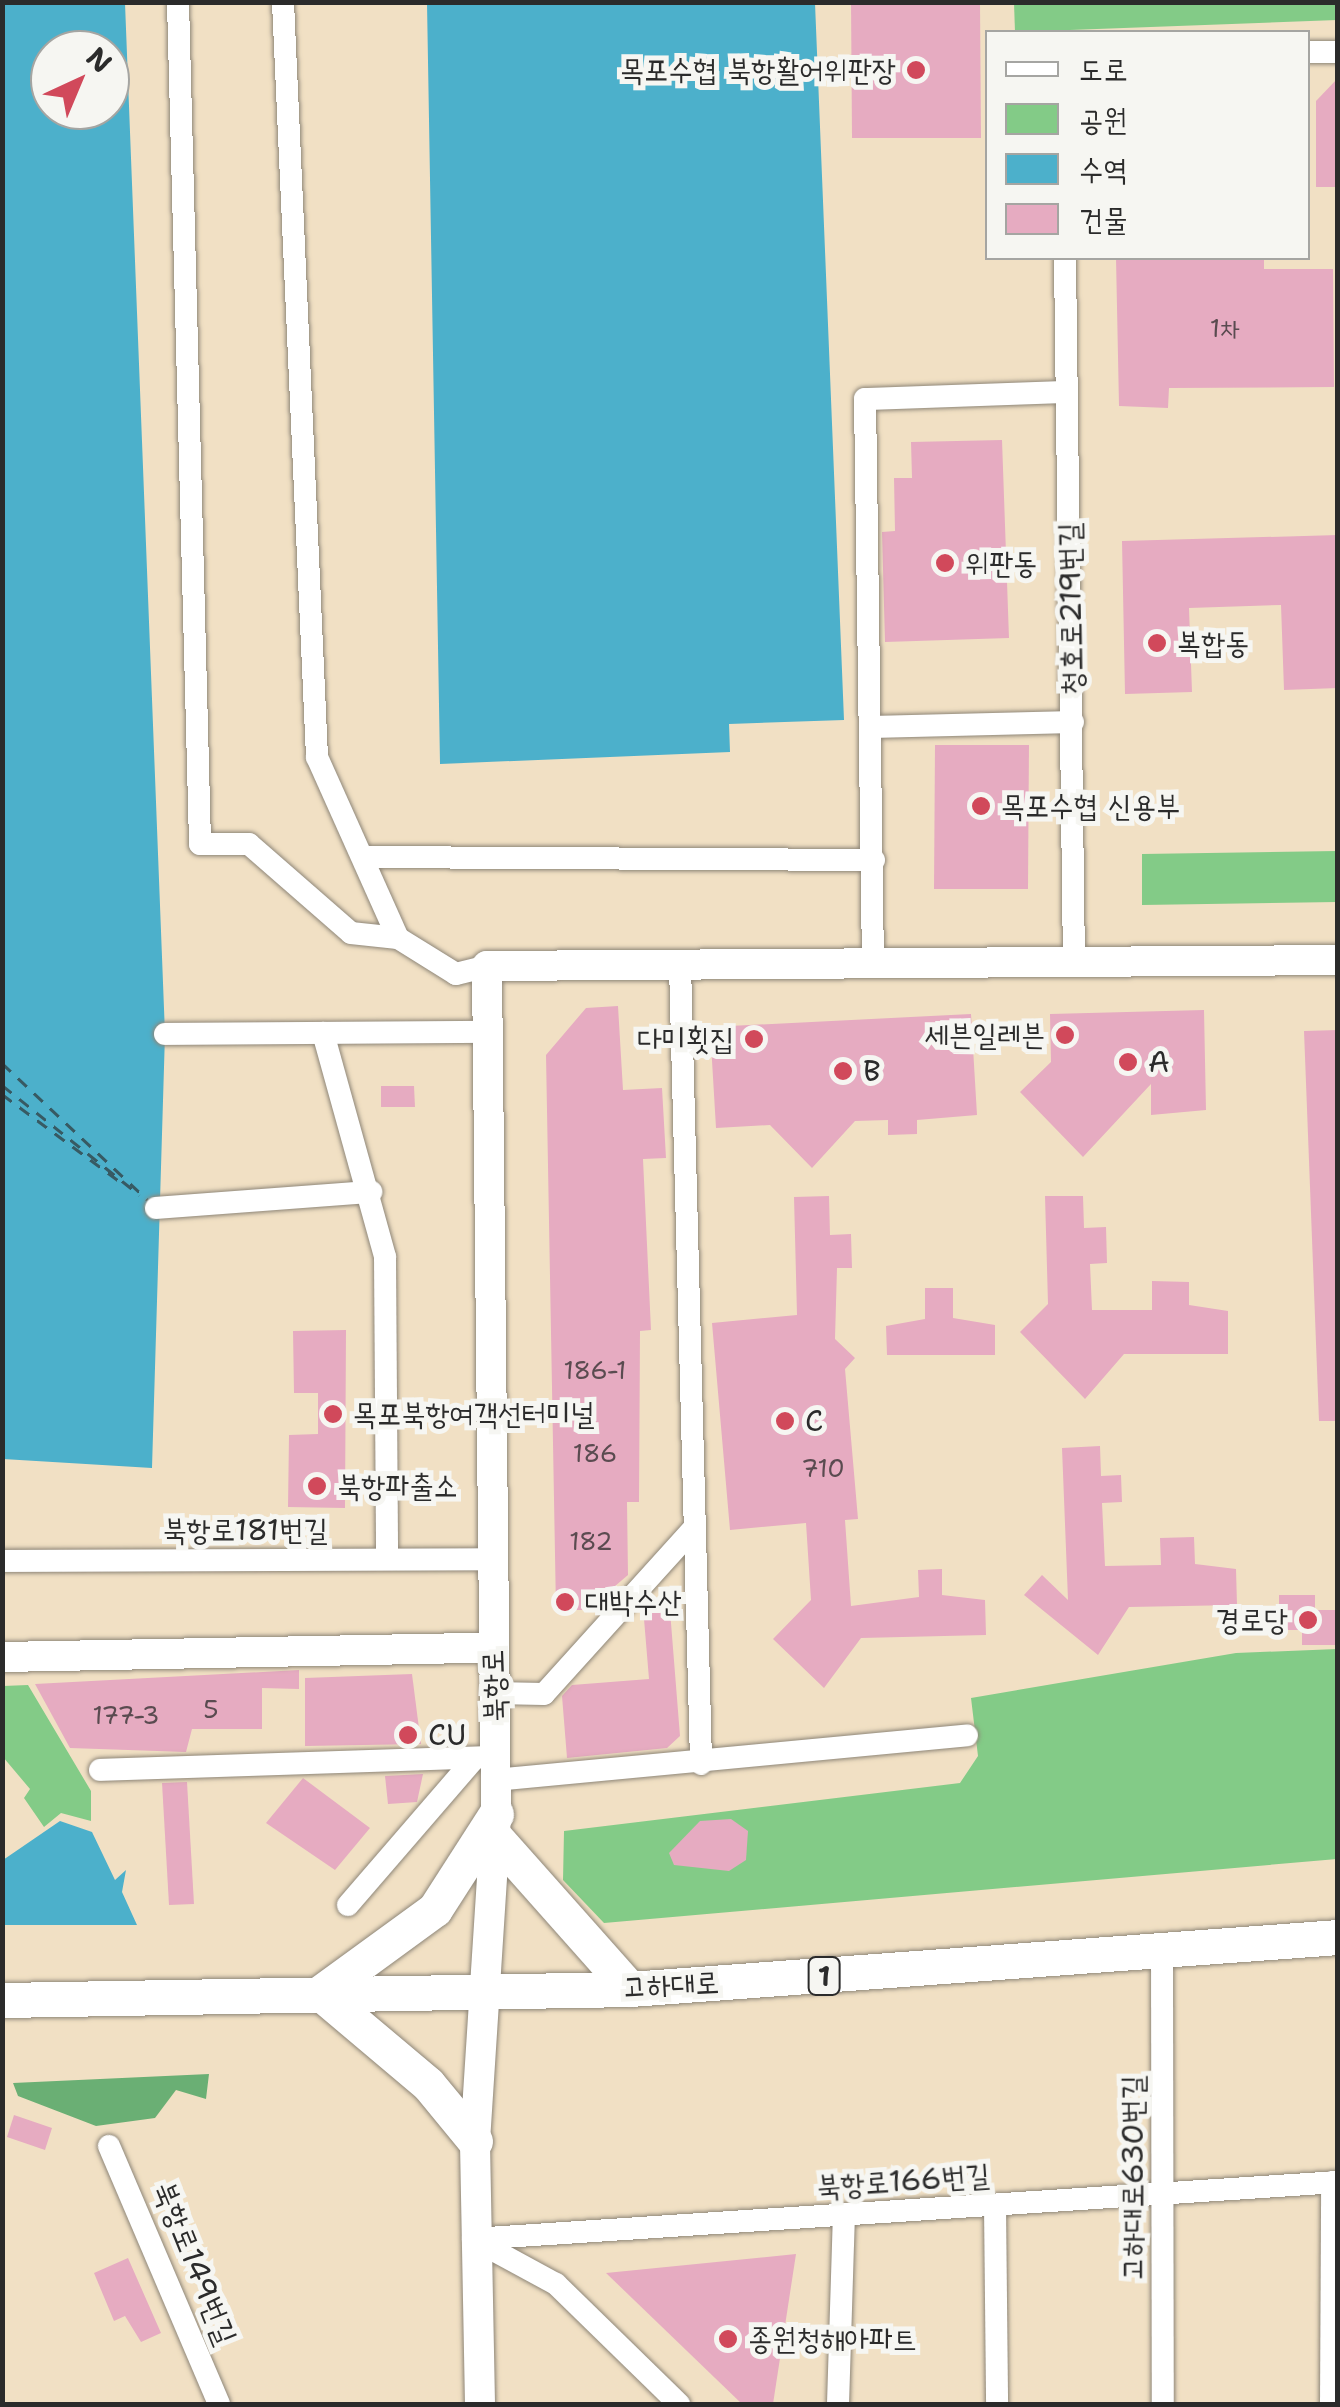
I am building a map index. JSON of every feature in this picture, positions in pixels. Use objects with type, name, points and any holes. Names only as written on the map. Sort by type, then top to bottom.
[{"type":"main road","points":[[475,2140],[428,2084],[320,1994],[435,1908],[491,1789],[630,1989]]},
{"type":"main road","name":"고하대로","points":[[2,2000],[485,1995],[630,1989],[1338,1937]]},
{"type":"street","points":[[178,2],[200,844],[249,844],[351,933],[398,938],[456,974],[487,966],[1338,960]]},
{"type":"street","points":[[282,2],[307,673],[317,757],[398,938]]},
{"type":"street","points":[[1310,52],[1338,52]]},
{"type":"street","name":"청호로219번길","points":[[1065,260],[1074,722],[1074,962]]},
{"type":"street","points":[[873,964],[865,399],[1067,392]]},
{"type":"street","points":[[872,727],[1074,722]]},
{"type":"street","points":[[364,857],[874,860]]},
{"type":"street","points":[[680,965],[701,1764]]},
{"type":"street","name":"북항로","points":[[480,2404],[473,2239],[494,1693],[487,1558],[487,966]]},
{"type":"street","points":[[165,1034],[486,1032]]},
{"type":"street","points":[[323,1033],[371,1192],[386,1277],[387,1559]]},
{"type":"street","points":[[156,1208],[371,1192]]},
{"type":"street","points":[[494,1693],[544,1694],[695,1526]]},
{"type":"street","name":"북항로181번길","points":[[2,1561],[487,1558]]},
{"type":"street","points":[[2,1657],[492,1648]]},
{"type":"street","points":[[100,1770],[491,1789],[967,1735]]},
{"type":"street","points":[[348,1904],[491,1789]]},
{"type":"street","name":"고하대로630번길","points":[[1162,1952],[1163,2404]]},
{"type":"street","name":"북항로149번길","points":[[109,2146],[219,2404]]},
{"type":"street","points":[[1331,2404],[1335,2182]]},
{"type":"street","name":"북항로166번길","points":[[473,2239],[1335,2182]]},
{"type":"street","points":[[995,2204],[998,2404]]},
{"type":"street","points":[[838,2404],[844,2214]]},
{"type":"street","points":[[473,2239],[556,2284],[678,2404]]},
{"type":"green space","points":[[1014,3],[1337,3],[1337,20],[1015,30]]},
{"type":"green space","points":[[1337,851],[1337,902],[1142,905],[1142,854]]},
{"type":"green space","points":[[1337,1649],[1337,1859],[604,1923],[563,1880],[564,1831],[960,1783],[978,1756],[971,1698],[1236,1653]]},
{"type":"green space","points":[[28,1685],[91,1791],[91,1821],[61,1813],[44,1827],[24,1798],[30,1789],[3,1757],[3,1686]]},
{"type":"green space","points":[[209,2074],[206,2099],[176,2090],[155,2118],[96,2126],[18,2096],[13,2083]]},
{"type":"water","points":[[2,3],[125,3],[126,30],[30,30],[30,130],[130,130],[165,1034],[152,1468],[3,1459]]},
{"type":"water","points":[[427,3],[815,3],[844,720],[729,724],[730,752],[440,764]]},
{"type":"water","points":[[60,1821],[92,1832],[115,1880],[126,1870],[122,1892],[137,1925],[3,1925],[3,1860]]},
{"type":"building","name":"목포수협 북항활어위판장","points":[[851,2],[980,2],[981,138],[852,138]]},
{"type":"building","points":[[1338,78],[1338,187],[1316,187],[1316,101]]},
{"type":"building","points":[[1116,260],[1264,260],[1264,269],[1333,269],[1334,387],[1169,388],[1168,408],[1119,406]]},
{"type":"building","name":"위판동","points":[[1002,440],[1009,638],[885,642],[882,532],[895,531],[894,478],[912,478],[911,442]]},
{"type":"building","name":"복합동","points":[[1338,535],[1338,688],[1284,690],[1281,605],[1189,608],[1192,692],[1125,694],[1122,541]]},
{"type":"building","points":[[935,745],[1029,745],[1028,889],[934,889]]},
{"type":"building","points":[[618,1006],[623,1090],[662,1088],[666,1158],[643,1159],[651,1330],[640,1331],[639,1502],[627,1502],[628,1575],[587,1610],[556,1610],[546,1055],[586,1008]]},
{"type":"building","name":"A","points":[[1204,1010],[1206,1110],[1151,1115],[1151,1084],[1083,1157],[1020,1092],[1051,1062],[1050,1014]]},
{"type":"building","name":"B","points":[[971,1014],[977,1115],[917,1120],[917,1134],[888,1135],[888,1120],[855,1121],[812,1168],[770,1125],[716,1128],[710,1027]]},
{"type":"building","points":[[1338,1030],[1338,1421],[1319,1421],[1304,1031]]},
{"type":"building","points":[[381,1086],[414,1086],[415,1107],[381,1107]]},
{"type":"building","points":[[829,1196],[830,1235],[851,1234],[852,1268],[837,1268],[835,1339],[855,1358],[845,1369],[858,1519],[845,1520],[851,1606],[919,1597],[918,1570],[942,1569],[942,1595],[985,1600],[986,1635],[861,1638],[824,1688],[773,1639],[811,1600],[806,1523],[730,1530],[712,1323],[797,1315],[794,1197]]},
{"type":"building","points":[[1045,1196],[1083,1196],[1084,1228],[1106,1227],[1107,1263],[1090,1264],[1092,1310],[1152,1310],[1152,1281],[1189,1282],[1189,1305],[1228,1311],[1228,1354],[1124,1354],[1085,1399],[1020,1332],[1048,1304]]},
{"type":"building","points":[[925,1288],[953,1288],[953,1318],[995,1325],[995,1355],[887,1355],[886,1326],[925,1319]]},
{"type":"building","name":"목포북항여객선터미널","points":[[346,1330],[345,1508],[288,1507],[289,1435],[318,1434],[318,1393],[294,1393],[293,1331]]},
{"type":"building","points":[[1100,1446],[1101,1476],[1121,1475],[1122,1502],[1102,1503],[1105,1566],[1161,1565],[1160,1538],[1194,1537],[1195,1564],[1236,1569],[1237,1605],[1129,1607],[1098,1655],[1024,1595],[1042,1575],[1068,1600],[1062,1448]]},
{"type":"building","name":"경로당","points":[[1279,1595],[1315,1595],[1315,1610],[1338,1610],[1338,1645],[1302,1645],[1302,1630],[1279,1630]]},
{"type":"building","points":[[669,1598],[680,1736],[667,1748],[567,1758],[562,1696],[572,1685],[649,1679],[643,1607]]},
{"type":"building","points":[[299,1670],[299,1689],[262,1688],[262,1729],[192,1729],[186,1752],[70,1748],[35,1684]]},
{"type":"building","points":[[412,1674],[421,1744],[305,1746],[305,1678]]},
{"type":"building","points":[[423,1774],[417,1802],[388,1804],[385,1776]]},
{"type":"building","points":[[303,1778],[370,1828],[335,1870],[266,1823]]},
{"type":"building","points":[[187,1782],[194,1904],[169,1905],[162,1783]]},
{"type":"building","points":[[731,1819],[748,1831],[746,1860],[729,1871],[674,1865],[669,1853],[700,1821]]},
{"type":"building","points":[[14,2115],[52,2128],[45,2150],[7,2137]]},
{"type":"building","name":"종원청해아파트","points":[[796,2254],[773,2404],[742,2404],[606,2273]]},
{"type":"building","points":[[128,2258],[161,2333],[141,2342],[125,2316],[114,2321],[94,2273]]},
{"type":"ferry route","points":[[2,1063],[148,1200]]},
{"type":"ferry route","points":[[2,1085],[140,1195]]},
{"type":"ferry route","points":[[2,1094],[119,1181]]},
{"type":"place","name":"목포수협 북항활어위판장","points":[[916,70]]},
{"type":"place","name":"위판동","points":[[945,563]]},
{"type":"place","name":"복합동","points":[[1157,643]]},
{"type":"place","name":"목포수협 신용부","points":[[981,806]]},
{"type":"place","name":"세븐일레븐","points":[[1065,1035]]},
{"type":"place","name":"다미횟집","points":[[754,1039]]},
{"type":"place","name":"A","points":[[1128,1062]]},
{"type":"place","name":"B","points":[[843,1071]]},
{"type":"place","name":"목포북항여객선터미널","points":[[333,1414]]},
{"type":"place","name":"C","points":[[785,1421]]},
{"type":"place","name":"북항파출소","points":[[317,1486]]},
{"type":"place","name":"대박수산","points":[[565,1602]]},
{"type":"place","name":"경로당","points":[[1308,1620]]},
{"type":"place","name":"CU","points":[[408,1735]]},
{"type":"place","name":"종원청해아파트","points":[[728,2339]]}]
